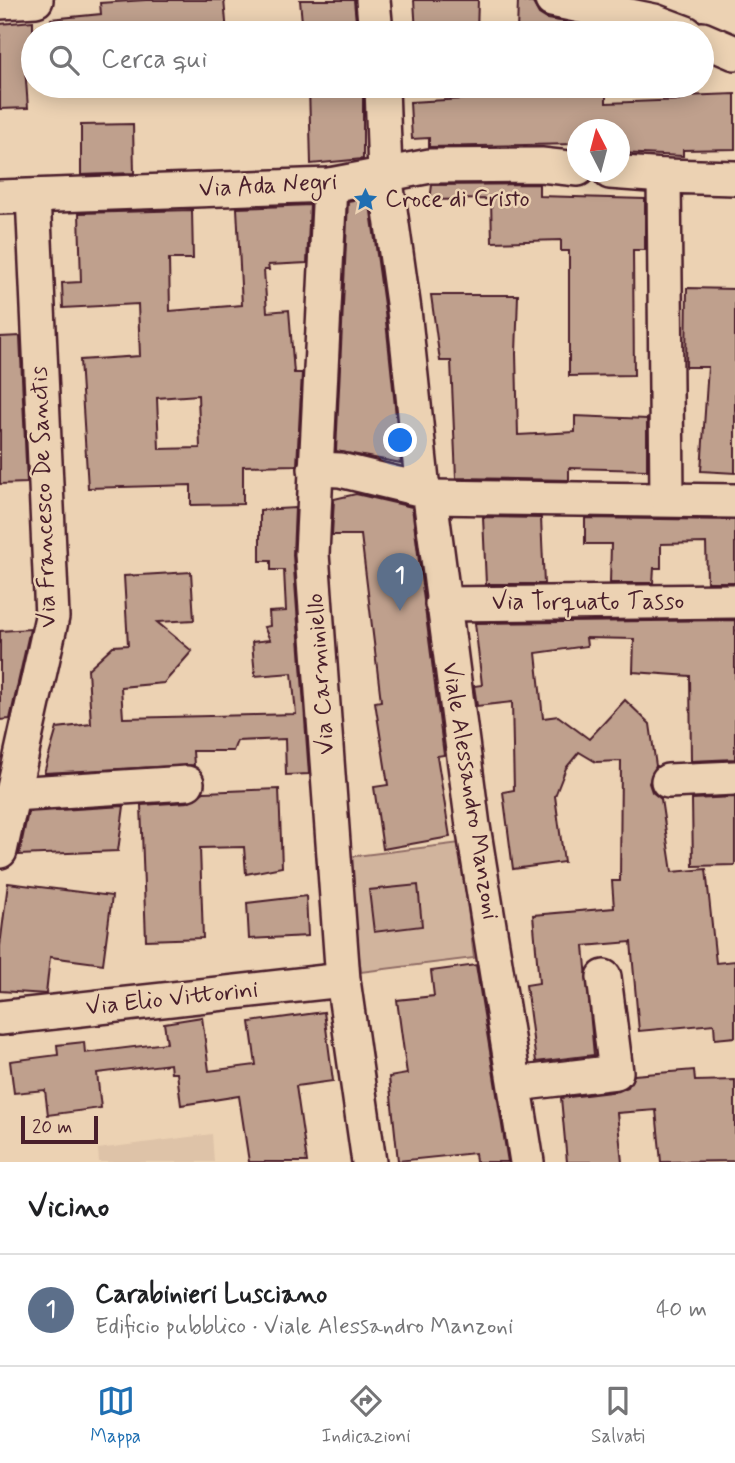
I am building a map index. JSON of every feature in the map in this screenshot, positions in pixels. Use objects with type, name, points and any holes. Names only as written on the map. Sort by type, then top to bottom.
[{"type":"street","points":[[0,2],[36,0]]},
{"type":"street","points":[[373,0],[375,21]]},
{"type":"street","points":[[552,0],[654,21]]},
{"type":"street","points":[[714,44],[735,52]]},
{"type":"street","name":"Viale Alessandro Manzoni","points":[[382,98],[385,174],[426,494],[473,826],[527,1162]]},
{"type":"street","name":"Via Ada Negri","points":[[0,197],[330,185],[430,166],[541,165],[567,168]]},
{"type":"street","points":[[630,173],[735,178]]},
{"type":"street","points":[[664,176],[667,498]]},
{"type":"street","name":"Via Carminiello","points":[[330,185],[312,554],[343,980],[369,1162]]},
{"type":"street","name":"Via Francesco De Sanctis","points":[[0,851],[10,773],[52,617],[33,196]]},
{"type":"street","points":[[315,469],[340,470],[426,494],[735,501]]},
{"type":"street","name":"Via Torquato Tasso","points":[[442,604],[735,601]]},
{"type":"street","points":[[10,773],[187,783]]},
{"type":"street","points":[[668,781],[735,778]]},
{"type":"street","points":[[516,1084],[616,1072],[604,977]]},
{"type":"street","name":"Via Elio Vittorini","points":[[0,1018],[343,980]]},
{"type":"shaded area","points":[[460,843],[474,958],[361,972],[347,857]]},
{"type":"shaded area","points":[[212,1134],[214,1162],[99,1162],[98,1149]]},
{"type":"building","points":[[224,0],[226,21],[51,21],[101,14],[100,3]]},
{"type":"building","points":[[300,0],[354,0],[356,21],[302,21]]},
{"type":"building","points":[[414,0],[478,0],[477,21],[415,21]]},
{"type":"building","points":[[518,0],[533,3],[539,14],[547,19],[560,21],[517,21]]},
{"type":"building","points":[[21,22],[21,98],[27,98],[28,108],[0,109],[0,24]]},
{"type":"building","points":[[735,94],[735,149],[683,150],[683,156],[630,153],[630,119],[567,119],[567,144],[429,147],[429,138],[412,139],[410,102],[481,98],[606,98],[606,103],[714,98],[714,95]]},
{"type":"building","points":[[309,98],[363,98],[363,159],[311,164]]},
{"type":"building","points":[[133,124],[134,173],[81,175],[81,125]]},
{"type":"building","points":[[539,184],[539,196],[645,199],[645,250],[633,250],[634,375],[569,376],[569,251],[561,251],[561,240],[492,242],[491,199],[430,200],[432,185]]},
{"type":"building","points":[[369,197],[385,312],[401,463],[336,451],[348,201]]},
{"type":"building","points":[[310,205],[307,263],[268,265],[269,270],[264,270],[267,312],[289,310],[294,373],[302,373],[297,465],[243,466],[243,504],[191,505],[191,485],[88,488],[80,360],[140,356],[138,304],[63,308],[62,283],[81,282],[79,213],[192,210],[193,259],[169,259],[170,311],[242,305],[237,208]],"holes":[[[198,395],[200,448],[159,449],[157,398]]]},
{"type":"building","points":[[687,288],[735,289],[735,473],[701,471],[708,367],[686,367]]},
{"type":"building","points":[[431,295],[518,295],[518,435],[575,432],[575,416],[647,419],[647,470],[569,468],[569,480],[456,478],[451,361],[440,361]]},
{"type":"building","points":[[20,336],[27,483],[0,484],[0,337]]},
{"type":"building","points":[[356,494],[412,507],[444,755],[437,756],[450,837],[383,849],[374,787],[388,785],[375,702],[381,701],[361,535],[332,535],[334,499]]},
{"type":"building","points":[[295,508],[293,555],[309,774],[286,775],[285,739],[237,741],[233,751],[193,751],[194,765],[44,773],[57,728],[91,724],[88,669],[113,646],[128,645],[124,576],[191,572],[194,620],[157,622],[192,651],[164,683],[121,687],[123,718],[296,714],[292,673],[255,676],[252,642],[270,640],[264,627],[270,626],[269,612],[286,611],[284,570],[271,570],[271,561],[260,561],[260,510]]},
{"type":"building","points":[[483,517],[541,518],[544,584],[486,584]]},
{"type":"building","points":[[585,518],[735,520],[735,582],[707,582],[706,543],[661,544],[661,568],[654,568],[653,583],[610,583],[611,544],[585,544]]},
{"type":"building","points":[[735,620],[735,759],[691,761],[690,676],[633,672],[634,639],[586,638],[587,646],[536,653],[543,718],[558,716],[589,739],[625,700],[650,724],[656,766],[649,783],[652,792],[661,799],[672,872],[706,869],[716,963],[735,961],[735,1037],[715,1039],[714,1024],[639,1031],[631,942],[584,946],[594,1055],[536,1062],[526,985],[539,983],[533,915],[614,908],[612,881],[620,881],[621,761],[596,762],[579,752],[566,768],[555,796],[564,862],[513,869],[503,792],[514,790],[512,702],[477,706],[474,686],[482,685],[475,623]]},
{"type":"building","points":[[30,629],[10,719],[0,720],[0,631]]},
{"type":"building","points":[[279,789],[282,867],[246,874],[244,847],[200,848],[203,938],[146,940],[141,805],[188,802],[204,792]]},
{"type":"building","points":[[735,797],[735,865],[693,866],[692,799]]},
{"type":"building","points":[[124,806],[118,851],[19,855],[28,812]]},
{"type":"building","points":[[8,883],[112,896],[103,964],[50,957],[46,994],[0,991],[0,946]]},
{"type":"building","points":[[418,885],[422,926],[374,932],[369,890]]},
{"type":"building","points":[[306,896],[308,936],[249,939],[247,903]]},
{"type":"building","points":[[476,965],[508,1162],[476,1162],[475,1153],[398,1161],[389,1077],[407,1074],[397,1000],[434,996],[431,971]]},
{"type":"building","points":[[324,1012],[333,1081],[296,1086],[307,1162],[249,1162],[239,1096],[181,1105],[177,1073],[171,1073],[170,1064],[97,1073],[101,1108],[48,1115],[45,1090],[14,1093],[10,1061],[58,1055],[57,1045],[84,1042],[85,1053],[167,1043],[164,1023],[202,1017],[209,1071],[256,1065],[250,1022]]},
{"type":"building","points":[[694,1070],[695,1081],[735,1080],[735,1161],[661,1162],[656,1110],[617,1113],[622,1162],[567,1162],[561,1098],[619,1091],[628,1087],[634,1075]]},
{"type":"place","name":"Croce di Cristo","points":[[365,199]]},
{"type":"place","name":"Carabinieri Lusciano","points":[[400,611]]}]
